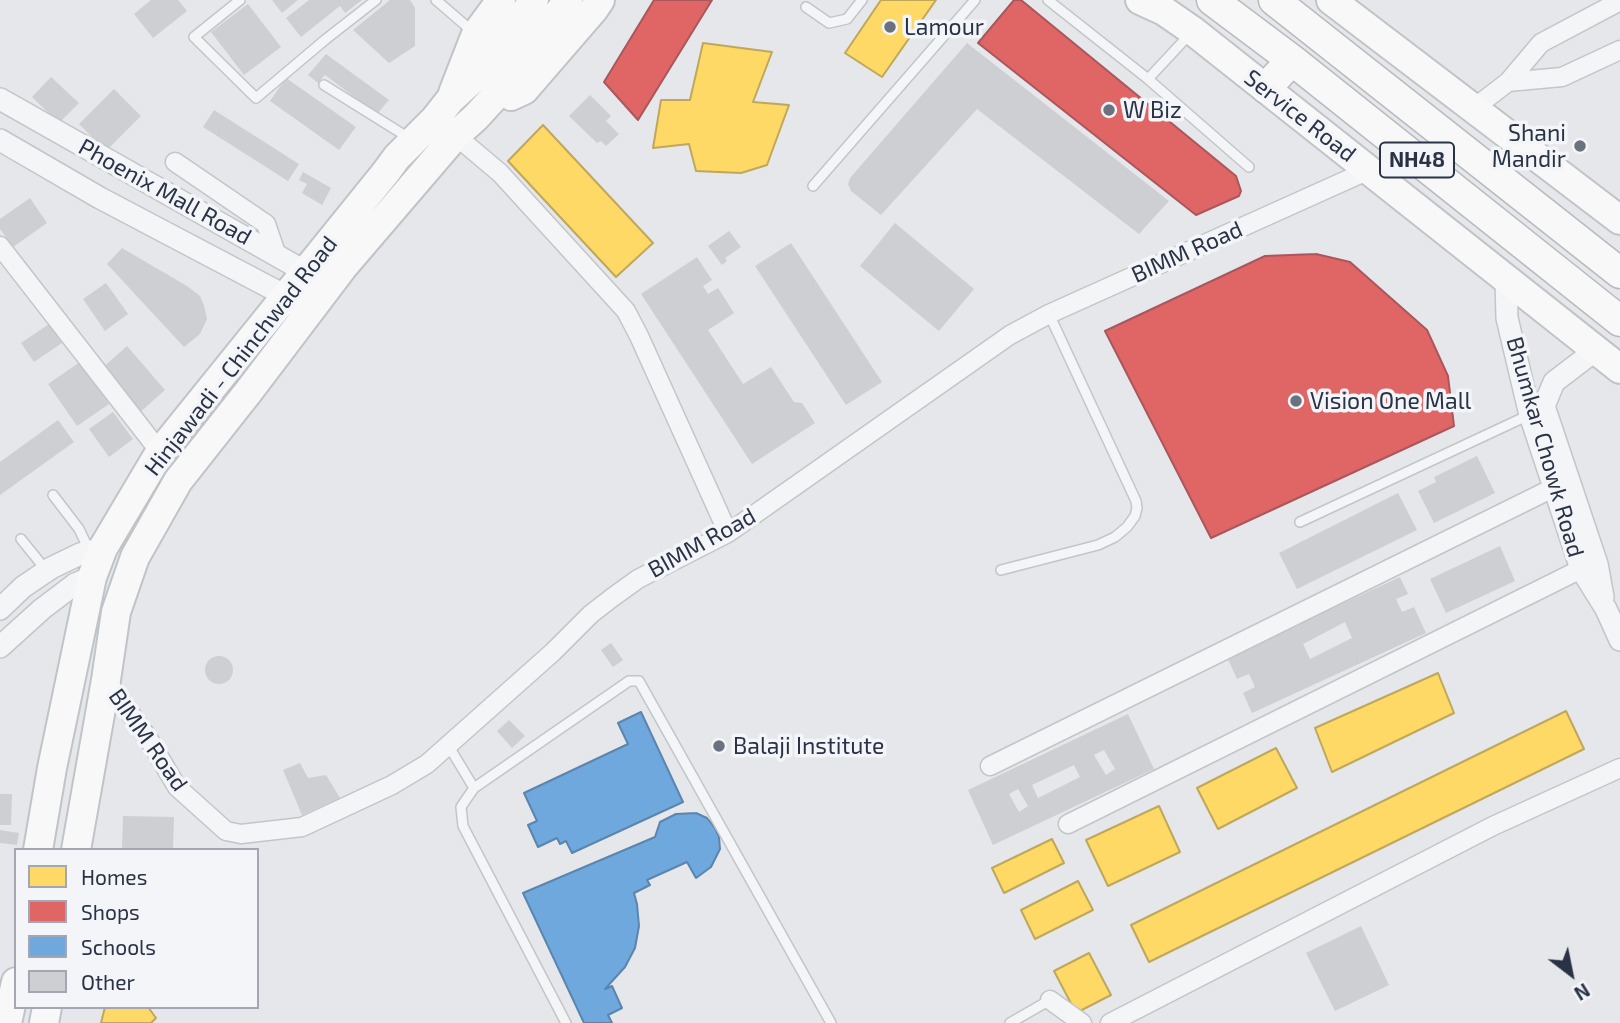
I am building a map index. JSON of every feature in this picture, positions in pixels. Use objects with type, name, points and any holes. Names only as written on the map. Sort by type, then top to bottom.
[{"type":"highway","name":"NH48","points":[[1212,0],[1620,321]]},
{"type":"highway","name":"NH48","points":[[1274,0],[1620,273]]},
{"type":"highway","points":[[1266,88],[1292,61]]},
{"type":"main road","points":[[447,118],[476,34],[501,0]]},
{"type":"main road","name":"Hinjawadi - Chinchwad Road","points":[[38,848],[95,559],[160,452],[295,306],[325,291],[534,0]]},
{"type":"main road","points":[[481,112],[508,82],[568,0]]},
{"type":"main road","points":[[447,118],[481,112],[524,90],[600,0]]},
{"type":"main road","name":"Service Road","points":[[1140,0],[1164,11],[1193,31],[1620,369]]},
{"type":"main road","points":[[1331,0],[1620,220]]},
{"type":"main road","name":"Hinjawadi - Chinchwad Road","points":[[76,848],[116,612],[135,557],[178,481],[249,391],[295,306],[305,272],[397,157],[413,140],[447,118]]},
{"type":"main road","points":[[7,1023],[13,986]]},
{"type":"street","points":[[1474,108],[1508,82],[1541,43],[1620,1]]},
{"type":"street","points":[[1508,82],[1562,77],[1620,50]]},
{"type":"street","name":"Phoenix Mall Road","points":[[0,99],[278,256],[305,272],[325,291]]},
{"type":"street","points":[[447,118],[626,311],[728,533]]},
{"type":"street","name":"Phoenix Mall Road","points":[[0,140],[295,306]]},
{"type":"street","points":[[175,162],[266,224],[278,256]]},
{"type":"street","name":"BIMM Road","points":[[106,680],[148,738],[177,787],[226,831],[241,834],[302,827],[392,785],[427,764],[613,597],[638,579],[728,533],[1010,335],[1049,314],[1369,170]]},
{"type":"street","points":[[0,246],[160,452]]},
{"type":"street","name":"Bhumkar Chowk Road","points":[[1506,278],[1507,318],[1537,410],[1597,564],[1606,609]]},
{"type":"street","name":"Bhumkar Chowk Road","points":[[1596,350],[1554,382],[1537,410],[1555,487],[1581,569],[1606,609],[1620,640]]},
{"type":"street","points":[[990,765],[1555,487]]},
{"type":"street","points":[[0,609],[23,587],[80,554],[95,559],[75,584],[0,647]]},
{"type":"street","points":[[1068,824],[1581,569]]},
{"type":"street","points":[[1110,1023],[1493,826],[1620,768]]},
{"type":"street","points":[[1049,1000],[1082,1023]]},
{"type":"lane","points":[[240,0],[194,37],[256,98],[376,0]]},
{"type":"lane","points":[[436,0],[476,34]]},
{"type":"lane","points":[[806,6],[829,23],[847,19],[862,0]]},
{"type":"lane","points":[[813,186],[975,0]]},
{"type":"lane","points":[[1048,0],[1148,79],[1249,167]]},
{"type":"lane","points":[[1148,79],[1193,31]]},
{"type":"lane","points":[[324,85],[413,140]]},
{"type":"lane","points":[[1001,570],[1098,545],[1115,537],[1127,527],[1137,508],[1049,314]]},
{"type":"lane","points":[[1300,522],[1537,410]]},
{"type":"lane","points":[[53,495],[79,528],[95,559]]},
{"type":"lane","points":[[21,539],[47,572]]},
{"type":"lane","points":[[566,1023],[463,826],[461,807],[474,788],[629,681],[639,681],[831,1023]]},
{"type":"lane","points":[[448,745],[474,788]]},
{"type":"lane","points":[[1010,1023],[1049,1000]]},
{"type":"building: Homes","name":"Lamour","points":[[881,0],[936,0],[882,77],[845,53]]},
{"type":"building: Homes","points":[[703,43],[772,52],[753,102],[789,105],[767,165],[741,173],[696,171],[689,144],[653,148],[661,100],[690,100]]},
{"type":"building: Homes","points":[[543,125],[653,243],[616,277],[508,161]]},
{"type":"building: Homes","points":[[1438,673],[1454,713],[1332,772],[1315,728]]},
{"type":"building: Homes","points":[[1566,711],[1584,749],[1149,962],[1131,925]]},
{"type":"building: Homes","points":[[1276,748],[1297,788],[1218,829],[1197,788]]},
{"type":"building: Homes","points":[[1159,806],[1180,852],[1108,886],[1086,840]]},
{"type":"building: Homes","points":[[1052,839],[1064,863],[1004,893],[992,868]]},
{"type":"building: Homes","points":[[1078,881],[1093,910],[1035,939],[1021,910]]},
{"type":"building: Homes","points":[[1089,953],[1111,995],[1076,1013],[1054,971]]},
{"type":"building: Homes","points":[[104,1009],[149,1009],[156,1018],[151,1023],[101,1023]]},
{"type":"building: Shops","points":[[654,0],[712,0],[638,120],[604,82]]},
{"type":"building: Shops","name":"W Biz","points":[[1014,0],[1021,0],[1236,176],[1241,191],[1239,196],[1196,215],[978,43]]},
{"type":"building: Shops","name":"Vision One Mall","points":[[1316,254],[1350,262],[1427,330],[1448,376],[1454,426],[1211,538],[1105,331],[1265,256]]},
{"type":"building: Schools","points":[[641,712],[683,802],[572,853],[566,841],[560,844],[557,838],[538,847],[528,825],[537,821],[524,793],[628,744],[618,723]]},
{"type":"building: Schools","points":[[696,813],[707,818],[719,837],[720,849],[711,867],[696,878],[687,862],[647,880],[650,885],[634,893],[639,926],[635,948],[625,967],[605,989],[612,986],[622,1008],[608,1015],[612,1023],[584,1023],[523,893],[655,837],[660,822],[676,814]]},
{"type":"building: Other","points":[[151,0],[178,0],[187,11],[153,38],[134,14]]},
{"type":"building: Other","points":[[272,0],[298,0],[282,13]]},
{"type":"building: Other","points":[[309,0],[362,0],[345,13],[340,6],[301,37],[286,18]]},
{"type":"building: Other","points":[[390,0],[410,0],[415,8],[415,46],[389,63],[353,30]]},
{"type":"building: Other","points":[[248,4],[281,47],[244,75],[211,32]]},
{"type":"building: Other","points":[[967,43],[1169,201],[1139,234],[977,109],[881,215],[851,191],[848,184],[850,178]]},
{"type":"building: Other","points":[[326,54],[389,100],[377,114],[325,75],[318,83],[308,75]]},
{"type":"building: Other","points":[[51,77],[79,103],[59,123],[32,97]]},
{"type":"building: Other","points":[[286,78],[356,127],[339,150],[270,101]]},
{"type":"building: Other","points":[[114,89],[141,116],[106,151],[79,124]]},
{"type":"building: Other","points":[[590,95],[611,116],[606,121],[619,134],[606,146],[601,141],[597,143],[569,116]]},
{"type":"building: Other","points":[[214,110],[299,164],[288,181],[203,127]]},
{"type":"building: Other","points":[[303,172],[331,188],[322,205],[302,193],[307,184],[299,180]]},
{"type":"building: Other","points":[[30,198],[47,223],[13,247],[0,229],[0,219]]},
{"type":"building: Other","points":[[895,223],[974,289],[939,331],[860,266]]},
{"type":"building: Other","points":[[729,231],[741,247],[725,258],[727,261],[722,265],[708,246]]},
{"type":"building: Other","points":[[791,243],[882,382],[846,405],[755,266]]},
{"type":"building: Other","points":[[122,248],[200,296],[207,319],[200,334],[184,347],[107,264]]},
{"type":"building: Other","points":[[697,257],[712,280],[703,286],[708,294],[718,288],[734,313],[708,330],[743,384],[771,367],[794,402],[802,403],[815,423],[752,464],[641,294]]},
{"type":"building: Other","points":[[106,283],[128,314],[105,331],[83,299]]},
{"type":"building: Other","points":[[49,324],[62,343],[34,362],[21,343]]},
{"type":"building: Other","points":[[127,346],[165,390],[139,413],[100,370]]},
{"type":"building: Other","points":[[80,362],[109,404],[77,426],[48,384]]},
{"type":"building: Other","points":[[113,412],[133,439],[109,457],[89,429]]},
{"type":"building: Other","points":[[58,420],[74,442],[0,495],[0,462]]},
{"type":"building: Other","points":[[1477,456],[1495,493],[1434,523],[1418,491],[1436,482],[1434,477]]},
{"type":"building: Other","points":[[1398,493],[1417,530],[1297,589],[1279,553]]},
{"type":"building: Other","points":[[1500,546],[1515,581],[1446,613],[1430,579]]},
{"type":"building: Other","points":[[1400,577],[1408,594],[1396,599],[1402,612],[1414,607],[1426,633],[1252,713],[1243,693],[1255,687],[1249,674],[1237,679],[1227,657]],"holes":[[[1345,622],[1352,638],[1310,659],[1303,644]]]},
{"type":"building: Other","points":[[611,643],[623,660],[613,667],[601,650]]},
{"type":"building: Other","points":[[219,656],[229,660],[233,670],[229,680],[219,684],[209,680],[205,670],[209,660]]},
{"type":"building: Other","points":[[1128,714],[1154,769],[993,845],[968,790]],"holes":[[[1104,750],[1115,769],[1106,775],[1094,755]],[[1074,765],[1080,777],[1038,798],[1032,785]],[[1018,789],[1028,806],[1019,812],[1009,794]]]},
{"type":"building: Other","points":[[509,720],[525,736],[512,748],[497,731]]},
{"type":"building: Other","points":[[300,763],[308,778],[326,775],[340,798],[302,815],[283,770]]},
{"type":"building: Other","points":[[0,794],[12,794],[11,825],[0,825]]},
{"type":"building: Other","points":[[123,816],[174,817],[173,848],[122,848]]},
{"type":"building: Other","points":[[0,830],[19,833],[17,845],[0,843]]},
{"type":"building: Other","points":[[1361,926],[1389,985],[1335,1011],[1306,953]]},
{"type":"place","name":"Lamour","points":[[890,27]]},
{"type":"place","name":"W Biz","points":[[1109,110]]},
{"type":"place","name":"Shani Mandir","points":[[1580,146]]},
{"type":"place","name":"Vision One Mall","points":[[1296,401]]},
{"type":"place","name":"Balaji Institute","points":[[719,746]]}]
